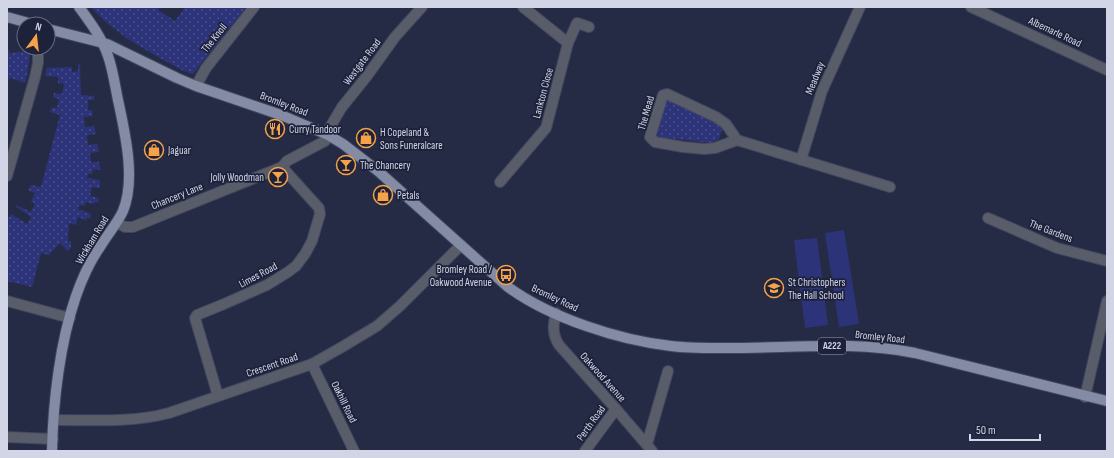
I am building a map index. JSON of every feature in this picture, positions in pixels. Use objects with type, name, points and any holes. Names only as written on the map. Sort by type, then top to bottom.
[{"type":"main road","points":[[79,7],[102,42]]},
{"type":"main road","name":"A222","points":[[56,31],[102,42]]},
{"type":"main road","name":"Bromley Road","points":[[102,42],[158,70],[196,86],[266,109],[328,135],[343,144],[378,171],[514,292],[556,313],[588,326],[620,336],[671,346],[721,348],[850,346],[896,349],[1085,397],[1107,401]]},
{"type":"main road","name":"Wickham Road","points":[[52,451],[59,372],[77,292],[99,247],[117,223],[127,198],[128,163],[122,121],[108,56],[102,42]]},
{"type":"street","name":"The Knoll","points":[[196,86],[206,68],[254,7]]},
{"type":"street","name":"Westgate Road","points":[[328,135],[330,127],[342,108],[395,37],[422,7]]},
{"type":"street","points":[[523,7],[568,43]]},
{"type":"street","name":"Meadway","points":[[801,160],[822,91],[860,7]]},
{"type":"street","name":"Albemarle Road","points":[[971,7],[1107,70]]},
{"type":"street","name":"Lankton Close","points":[[500,182],[546,128],[568,43],[577,23],[589,27]]},
{"type":"street","points":[[7,176],[35,77],[38,56]]},
{"type":"street","name":"The Mead","points":[[667,94],[716,117],[726,124],[737,140],[715,148],[704,148],[683,147],[655,142],[650,137],[663,95],[667,94]]},
{"type":"street","name":"Chancery Lane","points":[[117,223],[125,227],[133,227],[282,166],[287,161],[325,142],[328,135]]},
{"type":"street","points":[[737,140],[890,187]]},
{"type":"street","name":"Limes Road","points":[[218,396],[195,318],[201,312],[242,297],[280,277],[296,266],[312,241],[320,214],[319,208],[282,166]]},
{"type":"street","name":"The Gardens","points":[[988,218],[1057,248],[1107,261]]},
{"type":"street","name":"Crescent Road","points":[[54,420],[142,419],[169,413],[312,364],[377,326],[400,306],[461,245]]},
{"type":"street","points":[[7,301],[70,318]]},
{"type":"street","points":[[1085,397],[1107,301]]},
{"type":"street","name":"Oakwood Avenue","points":[[556,313],[553,331],[558,345],[650,448]]},
{"type":"street","name":"Oakhill Road","points":[[312,364],[354,451]]},
{"type":"street","points":[[650,448],[668,371]]},
{"type":"street","name":"Perth Road","points":[[585,451],[616,409]]},
{"type":"street","points":[[7,437],[52,438]]},
{"type":"shaded area","points":[[91,7],[160,7],[158,10],[175,21],[185,7],[246,7],[193,74],[167,62],[127,38],[108,24]]},
{"type":"shaded area","points":[[7,49],[10,53],[16,52],[16,56],[30,56],[25,83],[10,78],[9,80],[7,79]]},
{"type":"shaded area","points":[[80,64],[81,95],[94,96],[94,100],[88,100],[88,110],[92,110],[93,116],[84,117],[85,127],[94,126],[96,134],[87,135],[88,145],[97,144],[99,152],[90,153],[91,162],[99,162],[101,170],[93,169],[92,174],[88,174],[87,178],[100,180],[100,188],[92,187],[90,196],[99,198],[98,202],[95,202],[94,204],[86,202],[84,206],[79,205],[78,209],[91,214],[90,218],[87,218],[86,220],[78,217],[76,225],[69,223],[68,241],[71,241],[71,247],[68,251],[60,243],[49,255],[41,253],[32,287],[7,281],[7,217],[8,218],[11,214],[27,224],[31,217],[15,206],[16,205],[31,212],[35,204],[31,201],[35,193],[28,190],[31,185],[41,187],[60,115],[50,112],[52,107],[57,108],[59,99],[53,97],[54,93],[62,94],[64,84],[58,83],[58,77],[45,76],[47,68],[72,67],[72,72],[78,71],[78,65]]},
{"type":"shaded area","points":[[668,99],[720,124],[722,130],[719,139],[711,143],[659,137],[657,135],[657,130],[666,101]]},
{"type":"shaded area","points":[[844,230],[859,324],[839,327],[825,233]]},
{"type":"shaded area","points":[[817,238],[828,325],[805,328],[794,240]]},
{"type":"place","name":"Curry Tandoor","points":[[275,129]]},
{"type":"place","name":"H Copeland & Sons Funeralcare","points":[[366,138]]},
{"type":"place","name":"Jaguar","points":[[154,150]]},
{"type":"place","name":"The Chancery","points":[[346,165]]},
{"type":"place","name":"Jolly Woodman","points":[[278,177]]},
{"type":"place","name":"Petals","points":[[383,195]]},
{"type":"place","name":"Bromley Road / Oakwood Avenue","points":[[506,275]]},
{"type":"place","name":"St Christophers The Hall School","points":[[774,288]]}]
